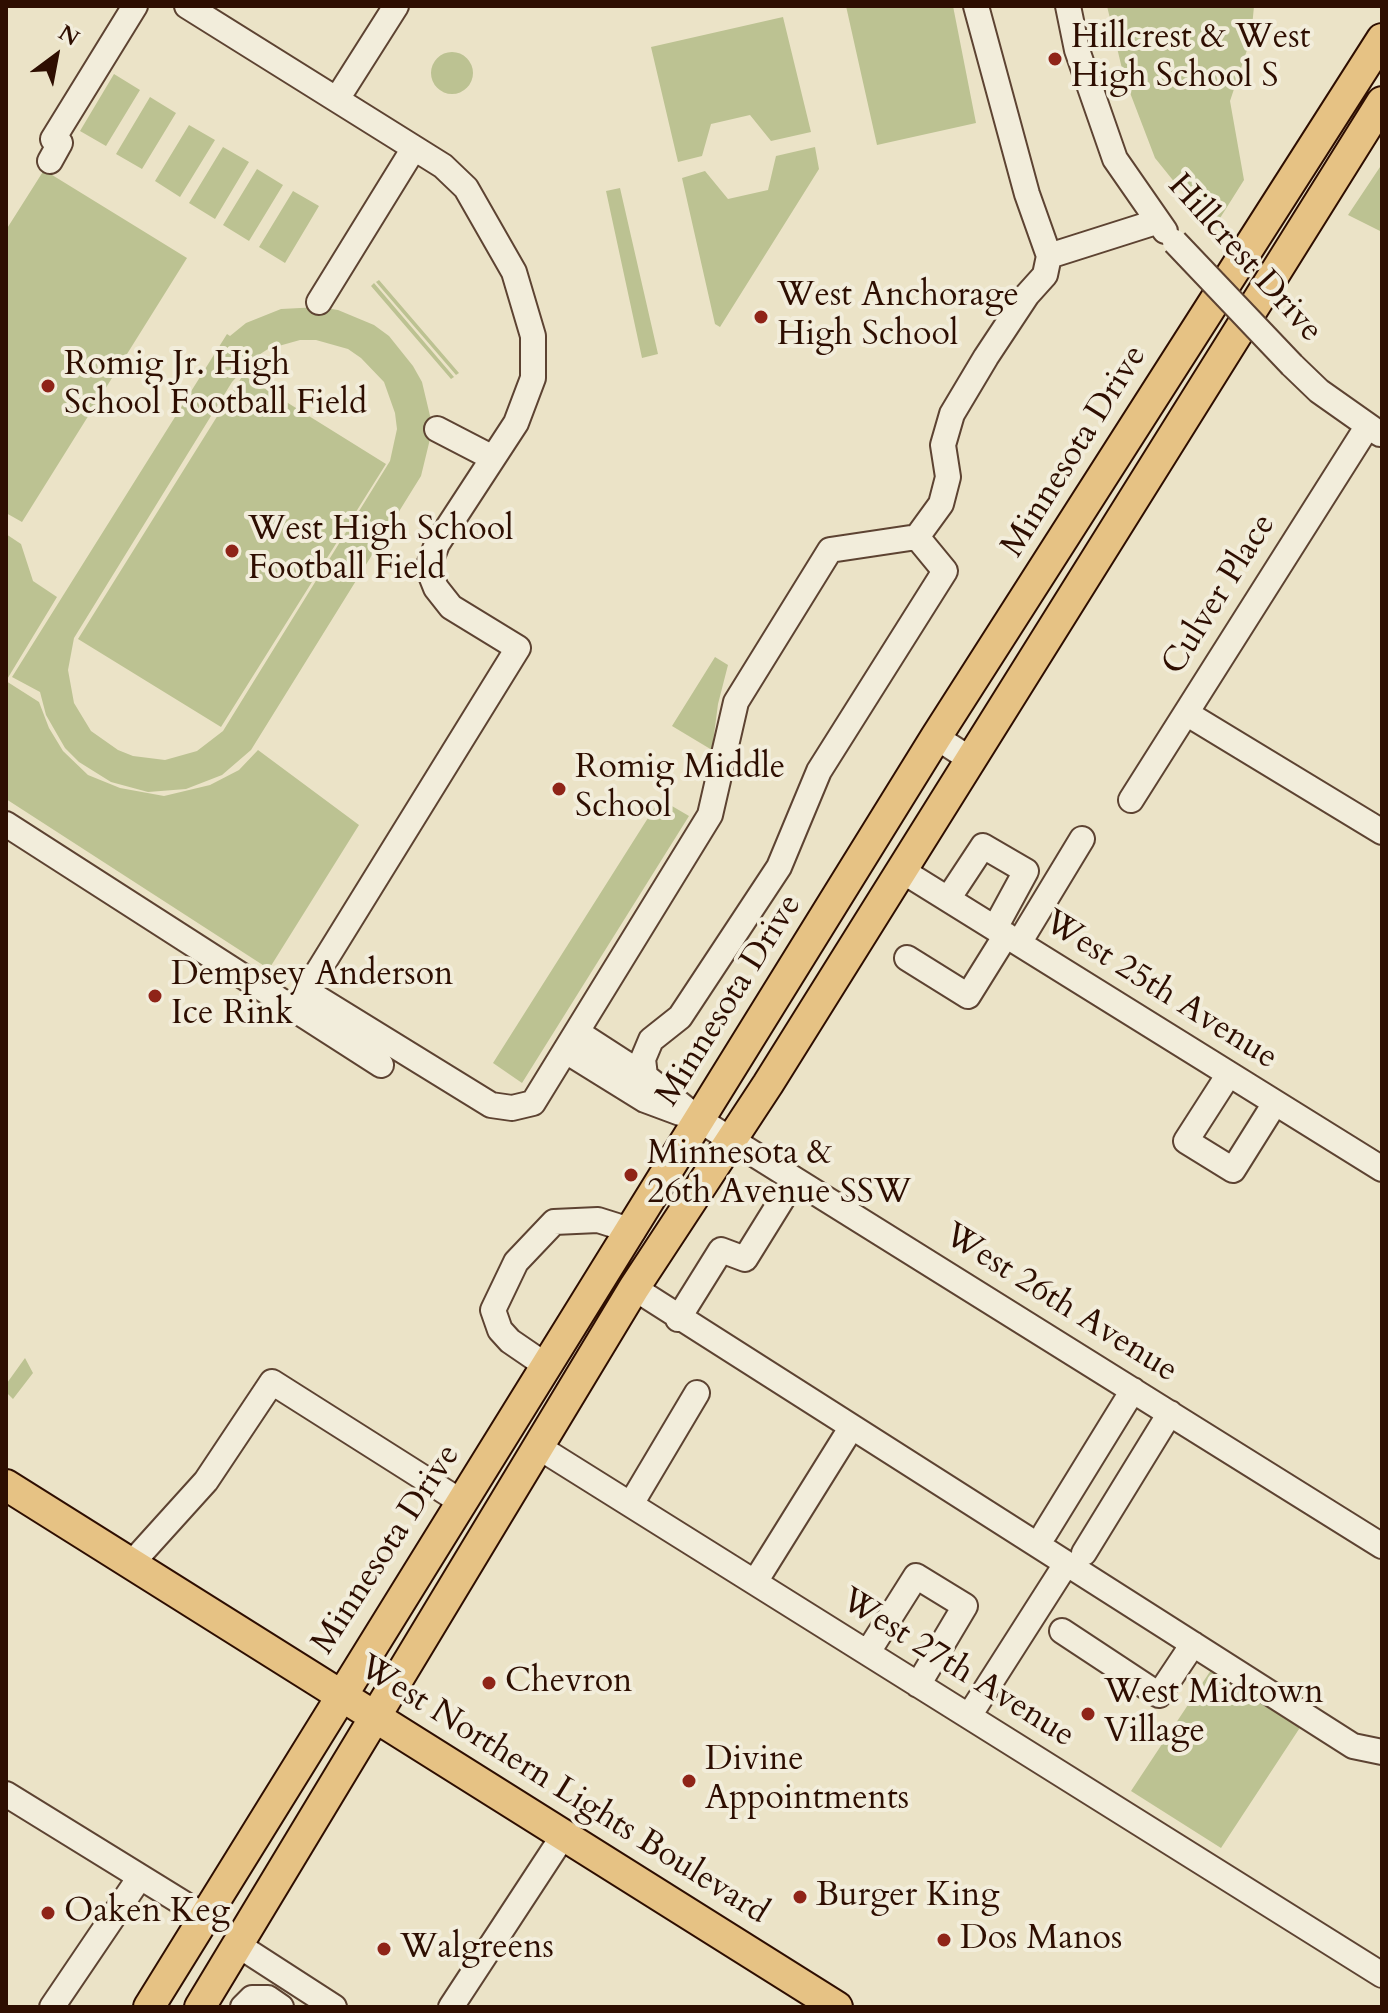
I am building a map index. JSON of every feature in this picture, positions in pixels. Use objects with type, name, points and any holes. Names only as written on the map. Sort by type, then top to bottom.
[{"type":"main road","name":"Minnesota Drive","points":[[149,2007],[207,1918],[339,1696],[633,1231],[936,737],[1382,39]]},
{"type":"main road","name":"Minnesota Drive","points":[[200,2007],[634,1288],[731,1140],[1382,102]]},
{"type":"main road","name":"West Northern Lights Boulevard","points":[[6,1485],[837,2007]]},
{"type":"street","points":[[50,161],[60,143],[53,139],[135,6]]},
{"type":"street","points":[[187,6],[443,166],[466,188],[514,272],[533,336],[533,378],[516,423],[437,544],[428,568],[436,588],[451,607],[518,648],[306,991],[491,1105],[512,1108],[533,1103],[710,815],[736,702],[830,550],[917,537],[941,504],[948,477],[943,445],[952,414],[1027,295],[1045,275],[1049,256],[1027,194],[976,6]]},
{"type":"street","points":[[337,99],[396,6]]},
{"type":"street","name":"Hillcrest Drive","points":[[1068,6],[1077,50],[1115,159],[1156,222],[1319,391],[1375,431]]},
{"type":"street","points":[[319,302],[414,148]]},
{"type":"street","points":[[1049,256],[1156,222]]},
{"type":"street","points":[[437,429],[493,458]]},
{"type":"street","name":"Culver Place","points":[[1131,800],[1375,431]]},
{"type":"street","points":[[645,1076],[643,1059],[651,1040],[680,1017],[779,867],[819,771],[945,571],[917,537]]},
{"type":"street","points":[[1186,713],[1382,832]]},
{"type":"street","points":[[936,737],[970,759]]},
{"type":"street","points":[[6,824],[381,1065]]},
{"type":"street","points":[[907,958],[968,996],[1007,935],[1082,839]]},
{"type":"street","points":[[948,899],[983,846],[1026,871],[1007,935]]},
{"type":"street","name":"West 25th Avenue","points":[[901,870],[1382,1169]]},
{"type":"street","points":[[572,1042],[645,1076],[701,1121]]},
{"type":"street","points":[[572,1042],[645,1100],[701,1121]]},
{"type":"street","points":[[1229,1074],[1186,1141],[1233,1170],[1275,1103]]},
{"type":"street","name":"West 26th Avenue","points":[[701,1121],[1382,1546]]},
{"type":"street","points":[[678,1319],[721,1250],[745,1259],[794,1180]]},
{"type":"street","points":[[548,1367],[510,1341],[500,1330],[493,1310],[516,1262],[554,1222],[598,1220],[633,1231]]},
{"type":"street","points":[[634,1288],[851,1428],[1075,1559],[1193,1644],[1353,1746],[1382,1752]]},
{"type":"street","points":[[131,1564],[206,1481],[272,1382],[463,1503]]},
{"type":"street","points":[[1045,1533],[1133,1390]]},
{"type":"street","points":[[631,1504],[697,1393]]},
{"type":"street","points":[[969,1716],[1170,1413]]},
{"type":"street","points":[[755,1582],[851,1428]]},
{"type":"street","name":"West 27th Avenue","points":[[537,1446],[1382,1975]]},
{"type":"street","points":[[868,1652],[916,1576],[965,1606],[918,1685]]},
{"type":"street","points":[[1062,1631],[1159,1695],[1193,1644]]},
{"type":"street","points":[[6,1794],[207,1918]]},
{"type":"street","points":[[451,2007],[563,1836]]},
{"type":"street","points":[[52,2007],[140,1877]]},
{"type":"street","points":[[238,1945],[329,2006]]},
{"type":"street","points":[[243,2007],[252,1998],[268,1998],[281,2007]]},
{"type":"green space","points":[[846,6],[953,6],[976,123],[877,145]]},
{"type":"green space","points":[[1107,6],[1254,6],[1251,38],[1230,101],[1244,180],[1210,234],[1205,220],[1155,158],[1124,77]]},
{"type":"green space","points":[[783,17],[811,132],[771,141],[750,115],[711,124],[702,156],[678,162],[651,47]]},
{"type":"green space","points":[[452,52],[467,58],[473,73],[467,88],[452,94],[437,88],[431,73],[437,58]]},
{"type":"green space","points":[[114,74],[140,90],[106,146],[80,131]]},
{"type":"green space","points":[[150,97],[176,113],[142,169],[116,154]]},
{"type":"green space","points":[[189,125],[215,140],[180,197],[155,181]]},
{"type":"green space","points":[[223,147],[249,162],[215,219],[189,203]]},
{"type":"green space","points":[[815,147],[819,169],[720,327],[715,324],[682,178],[705,171],[728,199],[768,190],[776,156]]},
{"type":"green space","points":[[1382,164],[1382,232],[1348,215]]},
{"type":"green space","points":[[257,169],[283,185],[249,241],[223,225]]},
{"type":"green space","name":"Romig Jr. High School Football Field","points":[[44,170],[187,258],[22,522],[6,513],[6,230]]},
{"type":"green space","points":[[620,188],[658,354],[642,358],[606,191]]},
{"type":"green space","points":[[293,191],[319,206],[285,263],[259,247]]},
{"type":"green space","points":[[379,280],[459,373],[456,375],[376,282]]},
{"type":"green space","points":[[374,283],[454,377],[451,379],[371,286]]},
{"type":"green space","points":[[320,307],[338,310],[374,325],[389,336],[422,382],[431,420],[421,476],[251,750],[222,775],[186,789],[148,792],[111,782],[79,762],[65,748],[46,715],[40,692],[12,677],[227,334],[230,336],[246,323],[281,309]],"holes":[[[300,340],[316,340],[348,349],[384,382],[397,429],[390,461],[223,731],[197,751],[165,760],[133,756],[118,750],[91,731],[74,703],[68,670],[74,638],[232,382],[254,358],[268,349]]]},
{"type":"green space","name":"West High School Football Field","points":[[243,375],[386,464],[221,727],[78,639]]},
{"type":"green space","points":[[6,534],[21,544],[33,581],[57,597],[6,681]]},
{"type":"green space","points":[[715,657],[728,665],[718,704],[712,750],[672,726]]},
{"type":"green space","points":[[6,681],[39,702],[49,728],[63,751],[88,775],[120,788],[164,796],[210,785],[239,770],[258,750],[359,825],[269,969],[6,799]]},
{"type":"green space","points":[[660,799],[689,816],[522,1083],[493,1063]]},
{"type":"green space","points":[[25,1358],[33,1373],[13,1399],[6,1392],[7,1383]]},
{"type":"green space","points":[[1213,1667],[1301,1726],[1221,1848],[1131,1791]]},
{"type":"place","name":"Hillcrest & West High School S","points":[[1055,59]]},
{"type":"place","name":"West Anchorage High School","points":[[761,317]]},
{"type":"place","name":"Romig Jr. High School Football Field","points":[[48,386]]},
{"type":"place","name":"West High School Football Field","points":[[232,551]]},
{"type":"place","name":"Romig Middle School","points":[[559,789]]},
{"type":"place","name":"Dempsey Anderson Ice Rink","points":[[155,996]]},
{"type":"place","name":"Minnesota & 26th Avenue SSW","points":[[631,1175]]},
{"type":"place","name":"Chevron","points":[[489,1683]]},
{"type":"place","name":"West Midtown Village","points":[[1088,1714]]},
{"type":"place","name":"Divine Appointments","points":[[689,1781]]},
{"type":"place","name":"Burger King","points":[[800,1897]]},
{"type":"place","name":"Oaken Keg","points":[[48,1913]]},
{"type":"place","name":"Dos Manos","points":[[944,1940]]},
{"type":"place","name":"Walgreens","points":[[384,1949]]}]
